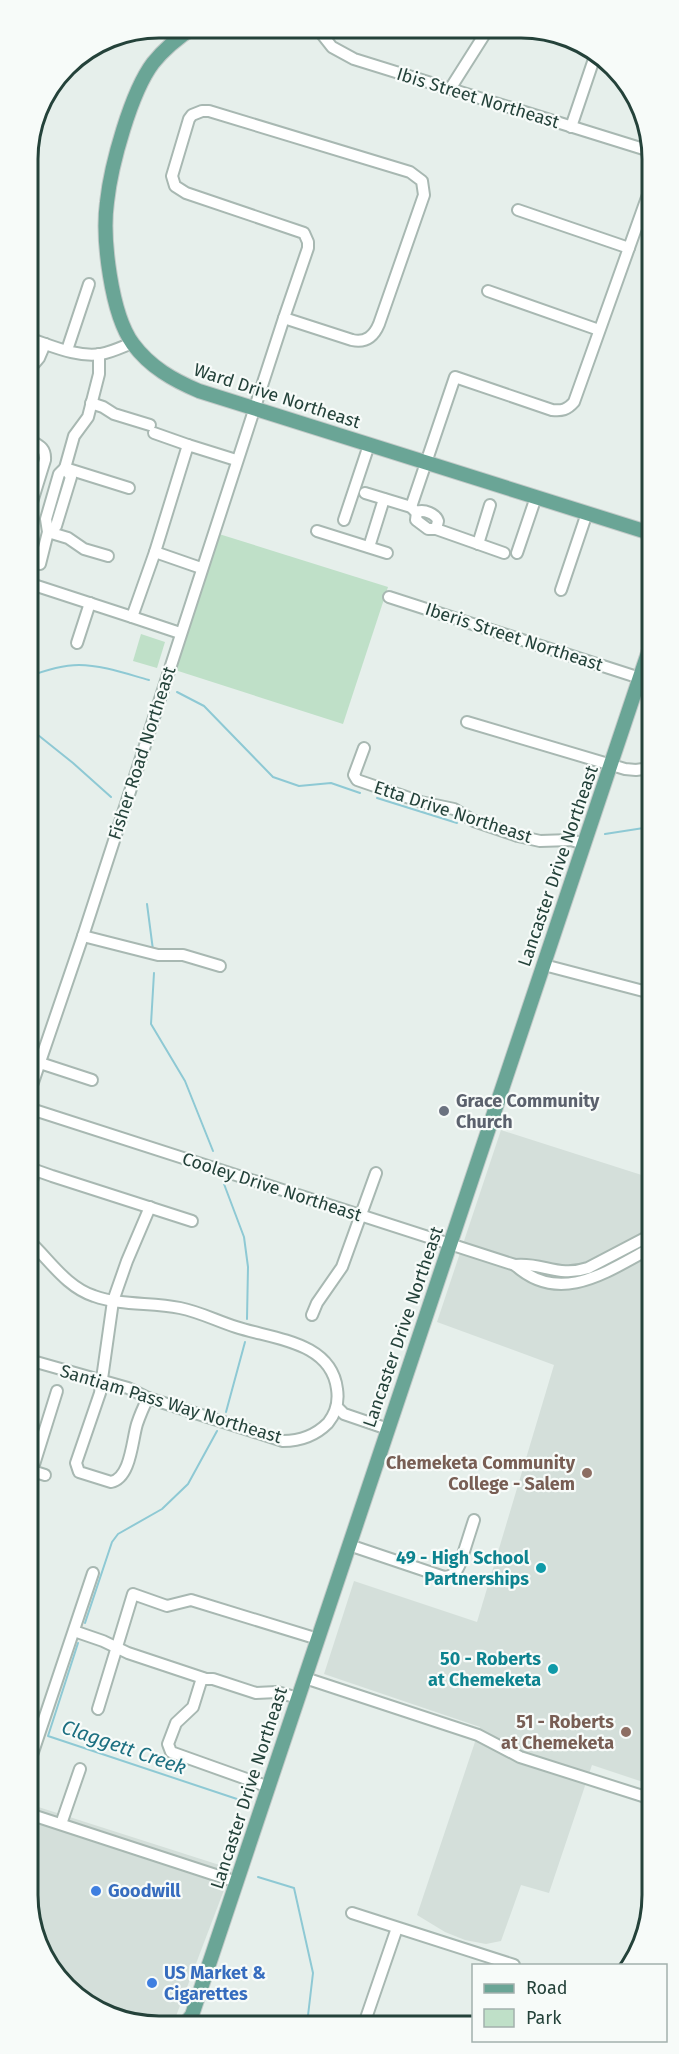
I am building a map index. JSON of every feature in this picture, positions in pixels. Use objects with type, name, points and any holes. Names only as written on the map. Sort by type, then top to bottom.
[{"type":"main road","name":"Ward Drive Northeast","points":[[181,38],[153,63],[140,85],[112,172],[106,203],[109,266],[118,314],[132,343],[160,371],[178,382],[203,392],[642,530]]},
{"type":"main road","name":"Lancaster Drive Northeast","points":[[191,2016],[642,673]]},
{"type":"street","name":"Ibis Street Northeast","points":[[323,38],[341,53],[354,59],[641,148]]},
{"type":"street","points":[[450,89],[482,38]]},
{"type":"street","points":[[571,127],[593,61]]},
{"type":"street","name":"Fisher Road Northeast","points":[[38,1069],[253,408],[308,248],[307,237],[298,230],[186,193],[176,186],[172,176],[189,119],[196,112],[209,111],[220,114],[410,172],[422,181],[424,195],[379,324],[372,336],[359,342],[284,318]]},
{"type":"street","points":[[518,210],[629,248]]},
{"type":"street","points":[[414,509],[425,462],[455,377],[552,410],[561,411],[569,408],[574,402],[642,212]]},
{"type":"street","points":[[66,350],[89,284]]},
{"type":"street","points":[[488,291],[599,330]]},
{"type":"street","points":[[38,342],[80,353],[99,354],[132,343]]},
{"type":"street","points":[[38,349],[45,344]]},
{"type":"street","points":[[38,358],[45,344]]},
{"type":"street","points":[[40,564],[48,532],[56,526],[71,477],[65,468],[71,441],[86,422],[99,374],[99,354]]},
{"type":"street","points":[[91,403],[188,445],[236,460]]},
{"type":"street","points":[[38,445],[43,448],[45,454],[38,483]]},
{"type":"street","points":[[132,617],[188,445]]},
{"type":"street","points":[[344,520],[369,445]]},
{"type":"street","points":[[65,468],[129,488]]},
{"type":"street","points":[[365,493],[423,510],[434,515],[438,522],[436,529],[504,553]]},
{"type":"street","points":[[518,553],[536,497]]},
{"type":"street","points":[[369,547],[384,499]]},
{"type":"street","points":[[478,544],[490,505]]},
{"type":"street","points":[[561,590],[586,513]]},
{"type":"street","points":[[317,531],[387,553]]},
{"type":"street","points":[[48,532],[68,538],[84,549],[108,556]]},
{"type":"street","points":[[155,552],[201,568]]},
{"type":"street","points":[[38,586],[180,633]]},
{"type":"street","name":"Iberis Street Northeast","points":[[388,597],[640,678]]},
{"type":"street","points":[[77,643],[90,603]]},
{"type":"street","points":[[467,722],[611,765],[631,770],[642,769]]},
{"type":"street","name":"Etta Drive Northeast","points":[[364,748],[354,775],[357,780],[421,802],[453,809],[474,821],[518,836],[540,841],[571,840],[584,844]]},
{"type":"street","points":[[83,936],[153,954],[183,955],[220,966]]},
{"type":"street","points":[[544,965],[642,991]]},
{"type":"street","points":[[40,1063],[92,1080]]},
{"type":"street","name":"Cooley Drive Northeast","points":[[38,1111],[515,1265],[529,1264],[562,1272],[578,1271],[641,1240]]},
{"type":"street","points":[[38,1169],[192,1221]]},
{"type":"street","points":[[312,1315],[317,1303],[342,1267],[375,1173]]},
{"type":"street","points":[[148,1398],[138,1422],[131,1456],[119,1478],[111,1482],[79,1472],[76,1463],[99,1397],[113,1301],[150,1207]]},
{"type":"street","points":[[38,1251],[56,1270],[93,1296],[113,1301],[164,1305],[191,1310],[235,1327],[308,1348],[323,1359],[333,1374],[338,1392],[337,1407],[344,1414],[389,1426]]},
{"type":"street","name":"Cooley Drive Northeast","points":[[515,1265],[526,1275],[558,1284],[575,1284],[599,1275],[641,1253]]},
{"type":"street","name":"Santiam Pass Way Northeast","points":[[38,1363],[129,1388],[148,1398],[283,1441],[298,1440],[318,1431],[331,1419],[337,1407]]},
{"type":"street","points":[[38,1449],[57,1391]]},
{"type":"street","points":[[38,1474],[45,1476]]},
{"type":"street","points":[[349,1545],[444,1577],[457,1571],[474,1520]]},
{"type":"street","points":[[38,1737],[93,1573]]},
{"type":"street","points":[[98,1709],[133,1594],[167,1606],[191,1600],[318,1639]]},
{"type":"street","points":[[74,1631],[166,1667],[202,1678],[256,1693],[277,1692],[298,1698]]},
{"type":"street","points":[[202,1678],[192,1707],[175,1725],[168,1744],[171,1752],[269,1787]]},
{"type":"street","points":[[305,1678],[478,1736],[520,1757],[641,1796]]},
{"type":"street","points":[[61,1824],[80,1769]]},
{"type":"street","points":[[38,1817],[237,1882]]},
{"type":"street","points":[[352,1913],[511,1964]]},
{"type":"street","points":[[367,2016],[397,1928]]},
{"type":"shaded area","name":"Chemeketa Community College - Salem","points":[[501,1130],[641,1175],[641,1781],[592,1765],[549,1893],[521,1885],[501,1941],[486,1944],[465,1940],[445,1932],[417,1915],[480,1727],[324,1674],[354,1581],[477,1622],[554,1365],[437,1322]]},
{"type":"shaded area","points":[[38,1807],[232,1869],[176,2016],[143,2015],[119,2010],[91,1996],[73,1981],[62,1969],[44,1935],[38,1896]]},
{"type":"green space","points":[[219,534],[388,587],[343,724],[175,670]]},
{"type":"green space","points":[[141,634],[165,642],[157,668],[133,661]]},
{"type":"waterway","name":"Claggett Creek","points":[[38,674],[66,666],[88,665],[149,680]]},
{"type":"waterway","name":"Claggett Creek","points":[[177,692],[204,706],[273,777],[299,786],[331,783],[360,793]]},
{"type":"waterway","name":"Claggett Creek","points":[[38,735],[111,797]]},
{"type":"waterway","name":"Claggett Creek","points":[[377,798],[457,823]]},
{"type":"waterway","name":"Claggett Creek","points":[[605,834],[642,828]]},
{"type":"waterway","name":"Claggett Creek","points":[[147,904],[153,950]]},
{"type":"waterway","name":"Claggett Creek","points":[[154,973],[151,1024],[185,1081],[213,1151]]},
{"type":"waterway","name":"Claggett Creek","points":[[224,1184],[244,1237],[248,1267],[247,1319]]},
{"type":"waterway","name":"Claggett Creek","points":[[226,1412],[245,1342]]},
{"type":"waterway","name":"Claggett Creek","points":[[85,1623],[112,1542],[118,1534],[162,1509],[188,1484],[217,1431]]},
{"type":"waterway","name":"Claggett Creek","points":[[78,1643],[48,1736],[249,1803]]},
{"type":"waterway","name":"Claggett Creek","points":[[258,1877],[294,1888],[313,1973],[308,2016]]},
{"type":"place","name":"Grace Community Church","points":[[444,1111]]},
{"type":"place","name":"Chemeketa Community College - Salem","points":[[587,1473]]},
{"type":"place","name":"49 - High School Partnerships","points":[[541,1568]]},
{"type":"place","name":"50 - Roberts at Chemeketa","points":[[553,1669]]},
{"type":"place","name":"51 - Roberts at Chemeketa","points":[[626,1732]]},
{"type":"place","name":"Goodwill","points":[[96,1891]]},
{"type":"place","name":"US Market & Cigarettes","points":[[152,1983]]}]
